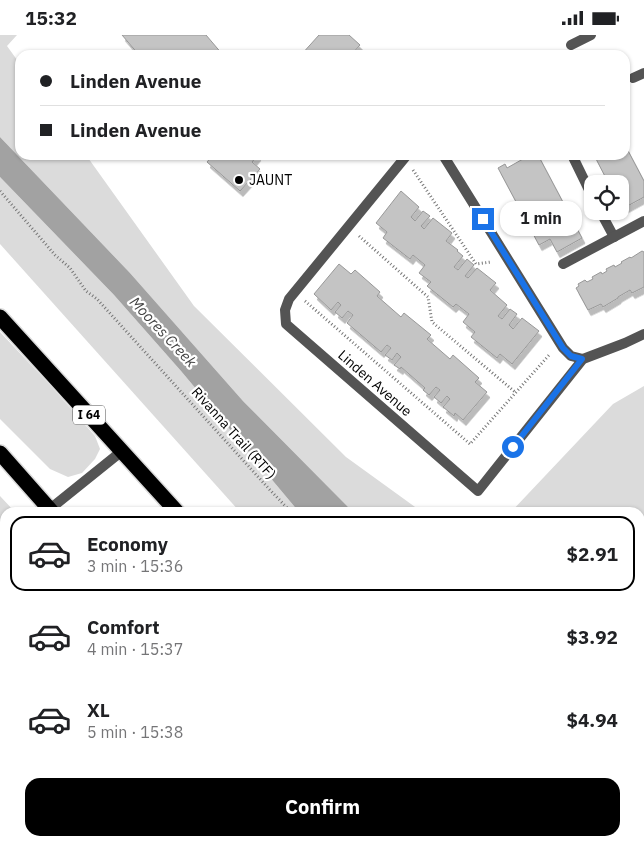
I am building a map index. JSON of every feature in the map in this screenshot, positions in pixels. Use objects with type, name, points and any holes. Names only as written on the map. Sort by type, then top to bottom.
[{"type":"highway","name":"I 64","points":[[0,317],[173,507]]},
{"type":"highway","points":[[0,453],[48,507]]},
{"type":"street","points":[[571,45],[591,35]]},
{"type":"street","points":[[633,79],[644,73]]},
{"type":"street","name":"Linden Avenue","points":[[403,160],[289,299],[285,310],[286,324],[478,491],[582,359]]},
{"type":"street","points":[[446,160],[563,348],[571,356],[582,359],[644,334]]},
{"type":"street","points":[[574,160],[584,180]]},
{"type":"street","points":[[605,220],[614,237]]},
{"type":"street","points":[[563,264],[644,221]]},
{"type":"street","points":[[57,507],[122,451]]},
{"type":"path","points":[[407,177],[413,170],[476,264],[494,261]]},
{"type":"path","name":"Rivanna Trail (RTF)","points":[[0,191],[55,255],[70,267],[86,291],[97,299],[286,507]]},
{"type":"path","points":[[357,235],[428,297],[432,322],[515,392]]},
{"type":"path","points":[[303,300],[470,444],[552,351]]},
{"type":"shaded area","points":[[0,35],[17,35],[7,46],[15,57],[15,153],[0,137]]},
{"type":"shaded area","points":[[22,160],[90,160],[194,306],[346,457],[415,507],[348,507],[243,401],[130,273]]},
{"type":"shaded area","points":[[0,177],[114,295],[181,371],[295,507],[236,507],[0,244]]},
{"type":"shaded area","points":[[0,332],[95,436],[100,449],[95,459],[82,473],[68,477],[50,469],[0,419]]},
{"type":"shaded area","points":[[644,386],[644,507],[516,507],[613,404]]},
{"type":"shaded area","points":[[0,496],[10,507],[0,507]]},
{"type":"water","name":"Moores Creek","points":[[0,137],[15,153],[15,160],[22,160],[130,273],[243,401],[348,507],[295,507],[181,371],[114,295],[0,177]]},
{"type":"building","points":[[122,35],[206,35],[219,50],[135,50]]},
{"type":"building","points":[[319,35],[349,35],[360,45],[356,50],[306,50]]},
{"type":"building","points":[[630,154],[644,181],[644,197],[629,205],[629,175],[604,175],[597,160],[630,160]]},
{"type":"building","name":"JAUNT","points":[[209,160],[254,160],[252,162],[260,169],[240,191],[207,162]]},
{"type":"building","points":[[521,160],[541,160],[582,238],[557,252],[550,239],[539,245],[498,168],[505,164],[507,168]]},
{"type":"building","points":[[401,191],[419,207],[411,217],[415,221],[423,211],[430,216],[421,226],[424,229],[433,218],[452,233],[446,241],[463,256],[454,267],[458,270],[467,259],[474,265],[465,276],[468,278],[477,268],[496,283],[490,290],[507,305],[498,316],[502,319],[510,309],[517,314],[509,325],[513,329],[522,318],[539,331],[512,364],[500,354],[497,358],[471,337],[475,332],[463,322],[469,314],[456,304],[453,307],[427,286],[431,282],[419,273],[425,265],[413,255],[410,259],[383,238],[387,232],[376,223]]},
{"type":"building","points":[[642,251],[644,252],[644,287],[632,293],[630,290],[603,307],[601,304],[588,310],[576,288],[579,286],[578,284],[585,280],[587,282],[593,279],[592,277],[607,271],[606,269],[614,265],[615,267]]},
{"type":"building","points":[[339,264],[351,274],[355,270],[380,292],[377,296],[401,317],[404,313],[431,335],[427,339],[450,359],[453,355],[479,378],[475,382],[487,392],[463,420],[455,413],[454,416],[443,407],[450,399],[447,396],[441,403],[434,397],[440,390],[436,387],[429,395],[423,390],[425,388],[401,367],[400,369],[394,365],[401,357],[397,353],[392,360],[385,355],[391,348],[387,345],[381,352],[347,323],[353,315],[348,311],[342,318],[335,312],[341,305],[338,302],[331,310],[314,294]]},
{"type":"place","name":"JAUNT","points":[[239,180]]},
{"type":"route","points":[[483,219],[563,348],[571,356],[582,359],[513,447]]}]
